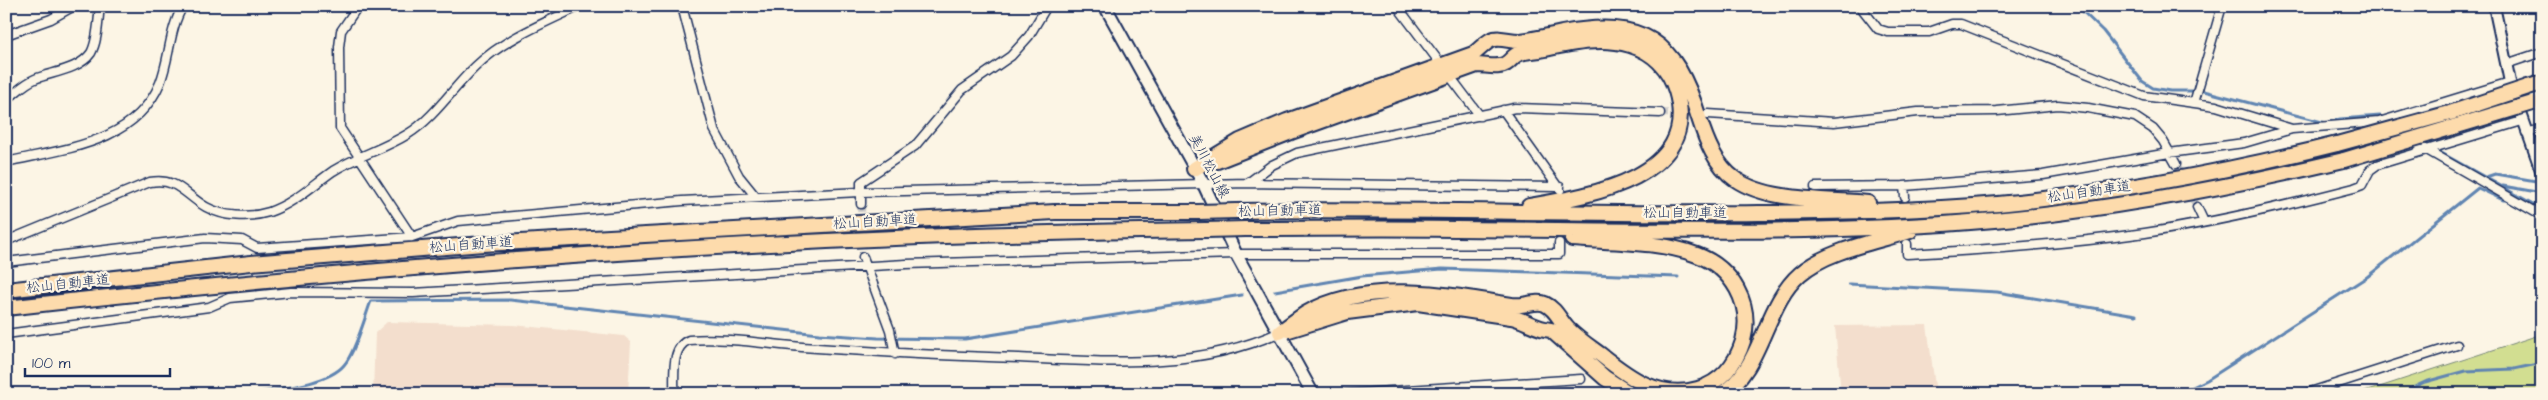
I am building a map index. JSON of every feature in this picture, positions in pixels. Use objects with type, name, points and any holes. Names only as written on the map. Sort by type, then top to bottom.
[{"type":"highway","points":[[1194,168],[1239,154],[1445,70],[1473,54],[1489,41],[1498,38],[1520,41],[1584,29],[1607,28],[1624,30],[1657,44],[1670,56],[1682,70],[1710,147],[1717,160],[1734,178],[1748,187],[1768,194],[1926,208]]},
{"type":"highway","points":[[1445,70],[1477,65],[1501,66],[1518,54],[1588,42],[1608,41],[1630,45],[1649,53],[1661,62],[1673,81],[1679,99],[1678,120],[1674,140],[1666,154],[1652,167],[1615,188],[1496,212]]},
{"type":"highway","name":"松山自動車道","points":[[6,290],[251,263],[431,248],[699,231],[1056,212],[1319,210],[1663,214],[1926,208],[2051,198],[2164,181],[2270,161],[2450,113],[2542,82]]},
{"type":"highway","name":"松山自動車道","points":[[6,308],[225,283],[417,267],[690,247],[835,240],[1025,232],[1245,229],[1455,229],[1663,232],[1928,226],[2025,217],[2158,199],[2274,177],[2344,160],[2537,102]]},
{"type":"highway","points":[[1720,394],[1736,380],[1748,364],[1778,301],[1800,274],[1840,252],[1928,226]]},
{"type":"highway","points":[[1280,332],[1306,313],[1344,299],[1378,293],[1429,293],[1520,306],[1543,303],[1553,308],[1569,330],[1628,376],[1656,390],[1681,392],[1706,387],[1717,380],[1730,367],[1739,353],[1745,321],[1739,291],[1722,270],[1697,255],[1651,246],[1455,229]]},
{"type":"highway","points":[[1280,332],[1348,312],[1409,304],[1442,306],[1511,317],[1522,319],[1529,325],[1541,330],[1551,330],[1605,378],[1630,394]]},
{"type":"main road","name":"美川松山線","points":[[1105,6],[1203,183],[1236,254],[1313,394]]},
{"type":"street","points":[[6,35],[51,19],[74,6]]},
{"type":"street","points":[[6,100],[16,90],[34,80],[79,64],[86,58],[94,44],[100,6]]},
{"type":"street","points":[[6,162],[86,143],[112,134],[132,121],[148,105],[160,84],[174,28],[183,6]]},
{"type":"street","points":[[358,6],[341,31],[339,47],[340,128],[412,237]]},
{"type":"street","points":[[6,241],[150,182],[163,180],[176,185],[207,207],[224,214],[248,215],[270,212],[295,199],[357,156],[408,134],[421,124],[476,66],[500,47],[580,6]]},
{"type":"street","points":[[682,6],[714,129],[739,176],[756,197]]},
{"type":"street","points":[[860,204],[861,182],[915,146],[962,90],[1011,56],[1028,36],[1046,6]]},
{"type":"street","points":[[1397,6],[1480,116]]},
{"type":"street","points":[[1860,6],[1878,29],[1888,32],[1929,32],[1952,24],[1961,24],[2144,96],[2216,106],[2292,129]]},
{"type":"street","points":[[2194,102],[2222,6]]},
{"type":"street","points":[[2494,6],[2510,82],[2526,133],[2542,174]]},
{"type":"street","points":[[2506,64],[2542,52]]},
{"type":"street","points":[[1815,187],[1904,186],[2043,175],[2169,153],[2244,143],[2292,129],[2379,122],[2510,82]]},
{"type":"street","points":[[1708,114],[1834,122],[1918,112],[1997,111],[2058,105],[2135,117],[2153,130],[2176,164]]},
{"type":"street","points":[[1248,183],[1272,165],[1298,153],[1503,110],[1515,108],[1660,113]]},
{"type":"street","points":[[6,262],[205,238],[242,240],[257,248],[412,237],[458,220],[682,201],[860,192],[1203,183],[1560,190],[1503,110]]},
{"type":"street","points":[[1907,244],[1907,254],[1965,251],[2145,233],[2272,209],[2354,188],[2362,185],[2370,170],[2377,165],[2522,121]]},
{"type":"street","points":[[2379,122],[2542,216]]},
{"type":"street","points":[[2526,133],[2542,129]]},
{"type":"street","points":[[1904,186],[1906,197]]},
{"type":"street","points":[[2197,207],[2204,222]]},
{"type":"street","points":[[6,334],[209,307],[230,298],[291,292],[413,293],[906,264],[1236,254],[1559,254],[1559,243]]},
{"type":"street","points":[[864,257],[894,342],[895,354]]},
{"type":"street","points":[[674,394],[675,360],[678,349],[682,342],[689,340],[895,354],[1113,362],[1158,361],[1227,352],[1256,343],[1280,332]]},
{"type":"street","points":[[2304,394],[2457,346]]},
{"type":"street","points":[[1344,394],[1581,378]]},
{"type":"shaded area","points":[[387,322],[513,325],[624,336],[631,342],[628,394],[373,394],[375,333]]},
{"type":"shaded area","points":[[1927,325],[1936,394],[1841,394],[1835,326]]},
{"type":"green space","points":[[2542,334],[2542,394],[2358,394]]},
{"type":"waterway","points":[[2077,6],[2103,31],[2142,81],[2153,88],[2170,91],[2204,91],[2326,123],[2340,119],[2380,116],[2385,119]]},
{"type":"waterway","points":[[2420,141],[2542,209]]},
{"type":"waterway","points":[[2486,177],[2495,174],[2542,182]]},
{"type":"waterway","points":[[2503,186],[2542,193]]},
{"type":"waterway","points":[[2178,394],[2207,380],[2367,277],[2478,188],[2503,200],[2510,200]]},
{"type":"waterway","points":[[1275,291],[1362,276],[1442,269],[1678,277]]},
{"type":"waterway","points":[[1849,284],[1997,292],[2136,315]]},
{"type":"waterway","points":[[250,394],[314,382],[336,372],[344,365],[352,352],[371,301],[510,300],[819,334],[878,338],[965,339],[1242,295]]},
{"type":"waterway","points":[[2399,394],[2425,382],[2465,371],[2514,369],[2542,363]]},
{"type":"tunnel","points":[[1660,113],[1698,114]]},
{"type":"tunnel","points":[[2176,164],[2197,207]]},
{"type":"tunnel","points":[[861,204],[863,257]]},
{"type":"tunnel","points":[[1559,243],[1560,210]]}]
